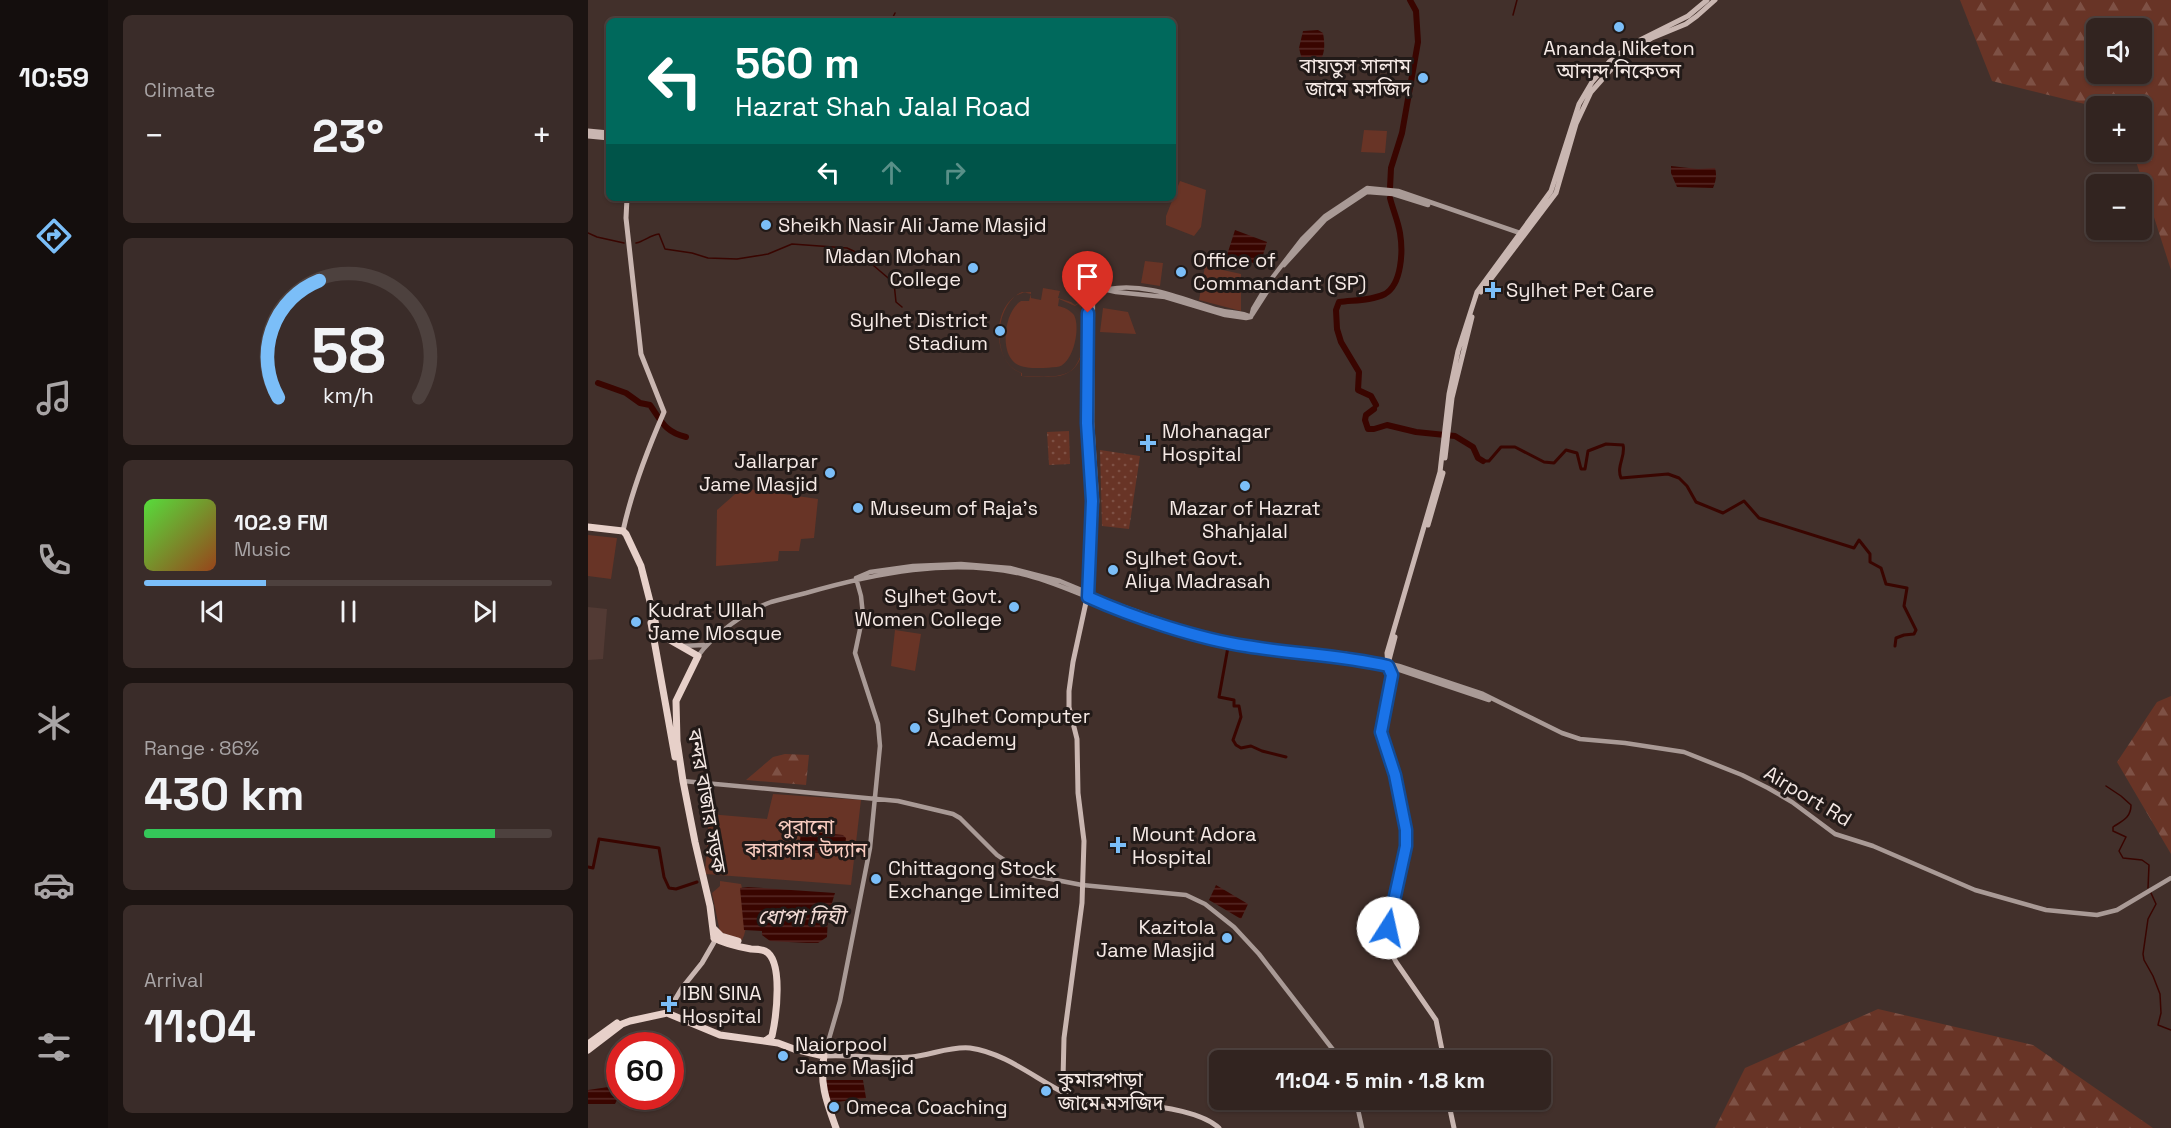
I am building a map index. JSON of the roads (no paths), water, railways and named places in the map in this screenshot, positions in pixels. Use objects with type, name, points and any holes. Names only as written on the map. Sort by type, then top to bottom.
[{"type":"highway","points":[[588,527],[623,531]]},
{"type":"highway","points":[[623,531],[641,566],[657,629],[698,656]]},
{"type":"highway","points":[[623,531],[624,539],[635,560],[647,605],[687,825],[711,932],[717,940],[761,950],[771,956],[776,970],[776,1017],[772,1036],[765,1041]]},
{"type":"highway","name":"বন্দর বাজার সড়ক","points":[[698,656],[676,701],[677,741],[683,781],[717,940]]},
{"type":"highway","points":[[588,1044],[624,1018],[664,1013],[720,1035],[778,1043],[824,1056],[823,1091],[836,1128]]},
{"type":"highway","points":[[588,1050],[622,1024],[664,1013]]},
{"type":"highway","points":[[772,1036],[778,1043]]},
{"type":"main road","points":[[1447,429],[1449,394],[1458,351],[1473,303],[1488,276],[1551,191],[1579,104],[1592,82],[1626,48],[1688,16],[1707,0]]},
{"type":"main road","points":[[1442,1050],[1436,1020],[1408,982],[1390,950],[1389,920],[1406,846],[1406,830],[1395,775],[1381,732],[1392,675],[1388,665],[1409,586],[1442,481],[1447,429],[1458,369],[1476,299],[1556,193],[1576,124],[1591,92],[1622,57],[1652,38],[1686,24],[1715,0]]},
{"type":"main road","points":[[588,131],[606,133]]},
{"type":"main road","points":[[588,136],[606,138]]},
{"type":"main road","points":[[1067,1093],[1064,1079],[1064,1038],[1080,917],[1084,842],[1078,793],[1077,739],[1069,699],[1073,662],[1090,579],[1094,482],[1087,423],[1092,289],[1139,290],[1173,295],[1218,310],[1251,317],[1252,309],[1269,282],[1302,239],[1325,216],[1366,188],[1398,191],[1520,233]]},
{"type":"main road","points":[[623,531],[632,492],[657,424],[664,412],[641,354],[636,328],[633,275],[626,218],[627,201]]},
{"type":"main road","name":"বন্দর বাজার সড়ক","points":[[698,656],[706,644],[755,609],[856,578],[897,571],[962,568],[1023,572],[1088,594]]},
{"type":"main road","points":[[856,578],[863,615],[855,653],[878,724],[875,798],[870,848],[857,908],[850,956],[824,1056],[912,1057],[972,1048],[991,1054],[1067,1093],[1098,1106],[1156,1107],[1198,1116],[1219,1128]]},
{"type":"main road","name":"Airport Rd","points":[[1088,594],[1164,625],[1227,642],[1388,665],[1482,699],[1492,700],[1580,739],[1684,752],[1768,788],[1792,802],[1835,834],[1873,846],[1975,890],[2046,910],[2097,915],[2108,913],[2171,878]]},
{"type":"main road","points":[[680,646],[700,647],[706,644]]},
{"type":"main road","points":[[683,781],[898,801],[953,814],[960,818],[997,855],[1025,874],[1082,885],[1194,897],[1234,927],[1259,954],[1333,1050]]},
{"type":"main road","points":[[664,1013],[717,940]]},
{"type":"main road","points":[[1055,1087],[1060,1086],[1064,1079]]},
{"type":"main road","points":[[1359,1110],[1363,1126]]},
{"type":"main road","points":[[1450,1110],[1454,1128]]},
{"type":"water","points":[[1318,30],[1323,33],[1324,50],[1321,59],[1315,65],[1302,60],[1299,48],[1303,31]]},
{"type":"water","points":[[1671,166],[1715,168],[1716,178],[1713,188],[1677,187],[1671,173]]},
{"type":"water","points":[[1235,230],[1267,242],[1260,265],[1227,255]]},
{"type":"water","points":[[801,831],[843,835],[846,838],[844,855],[799,851]]},
{"type":"water","points":[[1216,885],[1248,904],[1241,919],[1209,900]]},
{"type":"water","name":"ধোপা দিঘী","points":[[740,888],[835,893],[828,916],[827,937],[818,943],[770,941],[762,935],[762,931],[744,930]]},
{"type":"water","points":[[826,1080],[863,1080],[866,1098],[830,1103]]},
{"type":"water","points":[[606,1087],[606,1104],[588,1104],[588,1090]]},
{"type":"waterway","points":[[1390,188],[1391,168],[1402,133],[1418,42],[1416,11],[1410,0]]},
{"type":"waterway","points":[[1513,15],[1517,0]]},
{"type":"waterway","points":[[892,18],[895,13]]},
{"type":"waterway","points":[[1376,405],[1371,396],[1358,390],[1359,372],[1341,342],[1337,329],[1336,310],[1339,302],[1380,296],[1391,289],[1395,283],[1400,266],[1401,240],[1390,198]]},
{"type":"waterway","points":[[588,233],[624,243]]},
{"type":"waterway","points":[[636,243],[659,234],[665,249],[708,258],[737,259],[768,254],[792,244],[847,248],[860,254],[894,283],[896,302],[902,307]]},
{"type":"waterway","points":[[598,383],[626,393],[640,403],[650,405],[669,429],[686,437]]},
{"type":"waterway","points":[[1374,409],[1366,415],[1368,429],[1387,425],[1416,432],[1455,436],[1473,447],[1478,458],[1483,461]]},
{"type":"waterway","points":[[1483,461],[1489,461],[1501,447],[1515,447],[1544,462],[1554,463],[1566,450],[1577,453],[1581,469],[1585,469],[1588,451],[1606,444],[1623,445],[1621,478],[1668,474],[1679,478],[1687,486],[1696,502],[1723,513],[1744,501],[1759,518],[1854,548],[1859,540],[1870,554],[1870,562],[1881,568],[1886,584],[1907,588],[1904,606],[1916,630],[1914,634],[1896,638],[1895,646]]},
{"type":"waterway","points":[[1228,647],[1219,697],[1234,700],[1234,706],[1239,706],[1241,717],[1233,740],[1241,748],[1251,746],[1286,757]]},
{"type":"waterway","points":[[2106,786],[2131,805],[2128,816],[2113,827],[2113,831],[2126,837],[2119,851],[2123,858],[2142,860],[2149,865],[2148,888]]},
{"type":"waterway","points":[[588,867],[593,868],[599,839],[659,848],[664,877],[669,888],[676,889],[697,882]]},
{"type":"waterway","points":[[2151,893],[2156,904],[2148,919],[2143,954],[2160,994],[2161,1013],[2158,1025],[2171,1030]]},
{"type":"place","name":"Ananda Niketon আনন্দ নিকেতন","points":[[1619,27]]},
{"type":"place","name":"বায়তুস সালাম জামে মসজিদ","points":[[1423,78]]},
{"type":"place","name":"Sheikh Nasir Ali Jame Masjid","points":[[766,225]]},
{"type":"place","name":"Madan Mohan College","points":[[973,268]]},
{"type":"place","name":"Office of Commandant (SP)","points":[[1181,272]]},
{"type":"place","name":"Sylhet Pet Care","points":[[1493,290]]},
{"type":"place","name":"Sylhet District Stadium","points":[[1000,331]]},
{"type":"place","name":"Mohanagar Hospital","points":[[1148,443]]},
{"type":"place","name":"Jallarpar Jame Masjid","points":[[830,473]]},
{"type":"place","name":"Mazar of Hazrat Shahjalal","points":[[1245,486]]},
{"type":"place","name":"Museum of Raja's","points":[[858,508]]},
{"type":"place","name":"Sylhet Govt. Aliya Madrasah","points":[[1113,570]]},
{"type":"place","name":"Sylhet Govt. Women College","points":[[1014,607]]},
{"type":"place","name":"Kudrat Ullah Jame Mosque","points":[[636,622]]},
{"type":"place","name":"Sylhet Computer Academy","points":[[915,728]]},
{"type":"place","name":"Mount Adora Hospital","points":[[1118,845]]},
{"type":"place","name":"Chittagong Stock Exchange Limited","points":[[876,879]]},
{"type":"place","name":"Kazitola Jame Masjid","points":[[1227,938]]},
{"type":"place","name":"IBN SINA Hospital","points":[[669,1004]]},
{"type":"place","name":"Naiorpool Jame Masjid","points":[[783,1056]]},
{"type":"place","name":"কুমারপাড়া জামে মসজিদ","points":[[1046,1091]]},
{"type":"place","name":"Omeca Coaching","points":[[834,1107]]},
{"type":"park label","name":"পুরানো কারাগার উদ্যান","points":[[806,838]]}]
